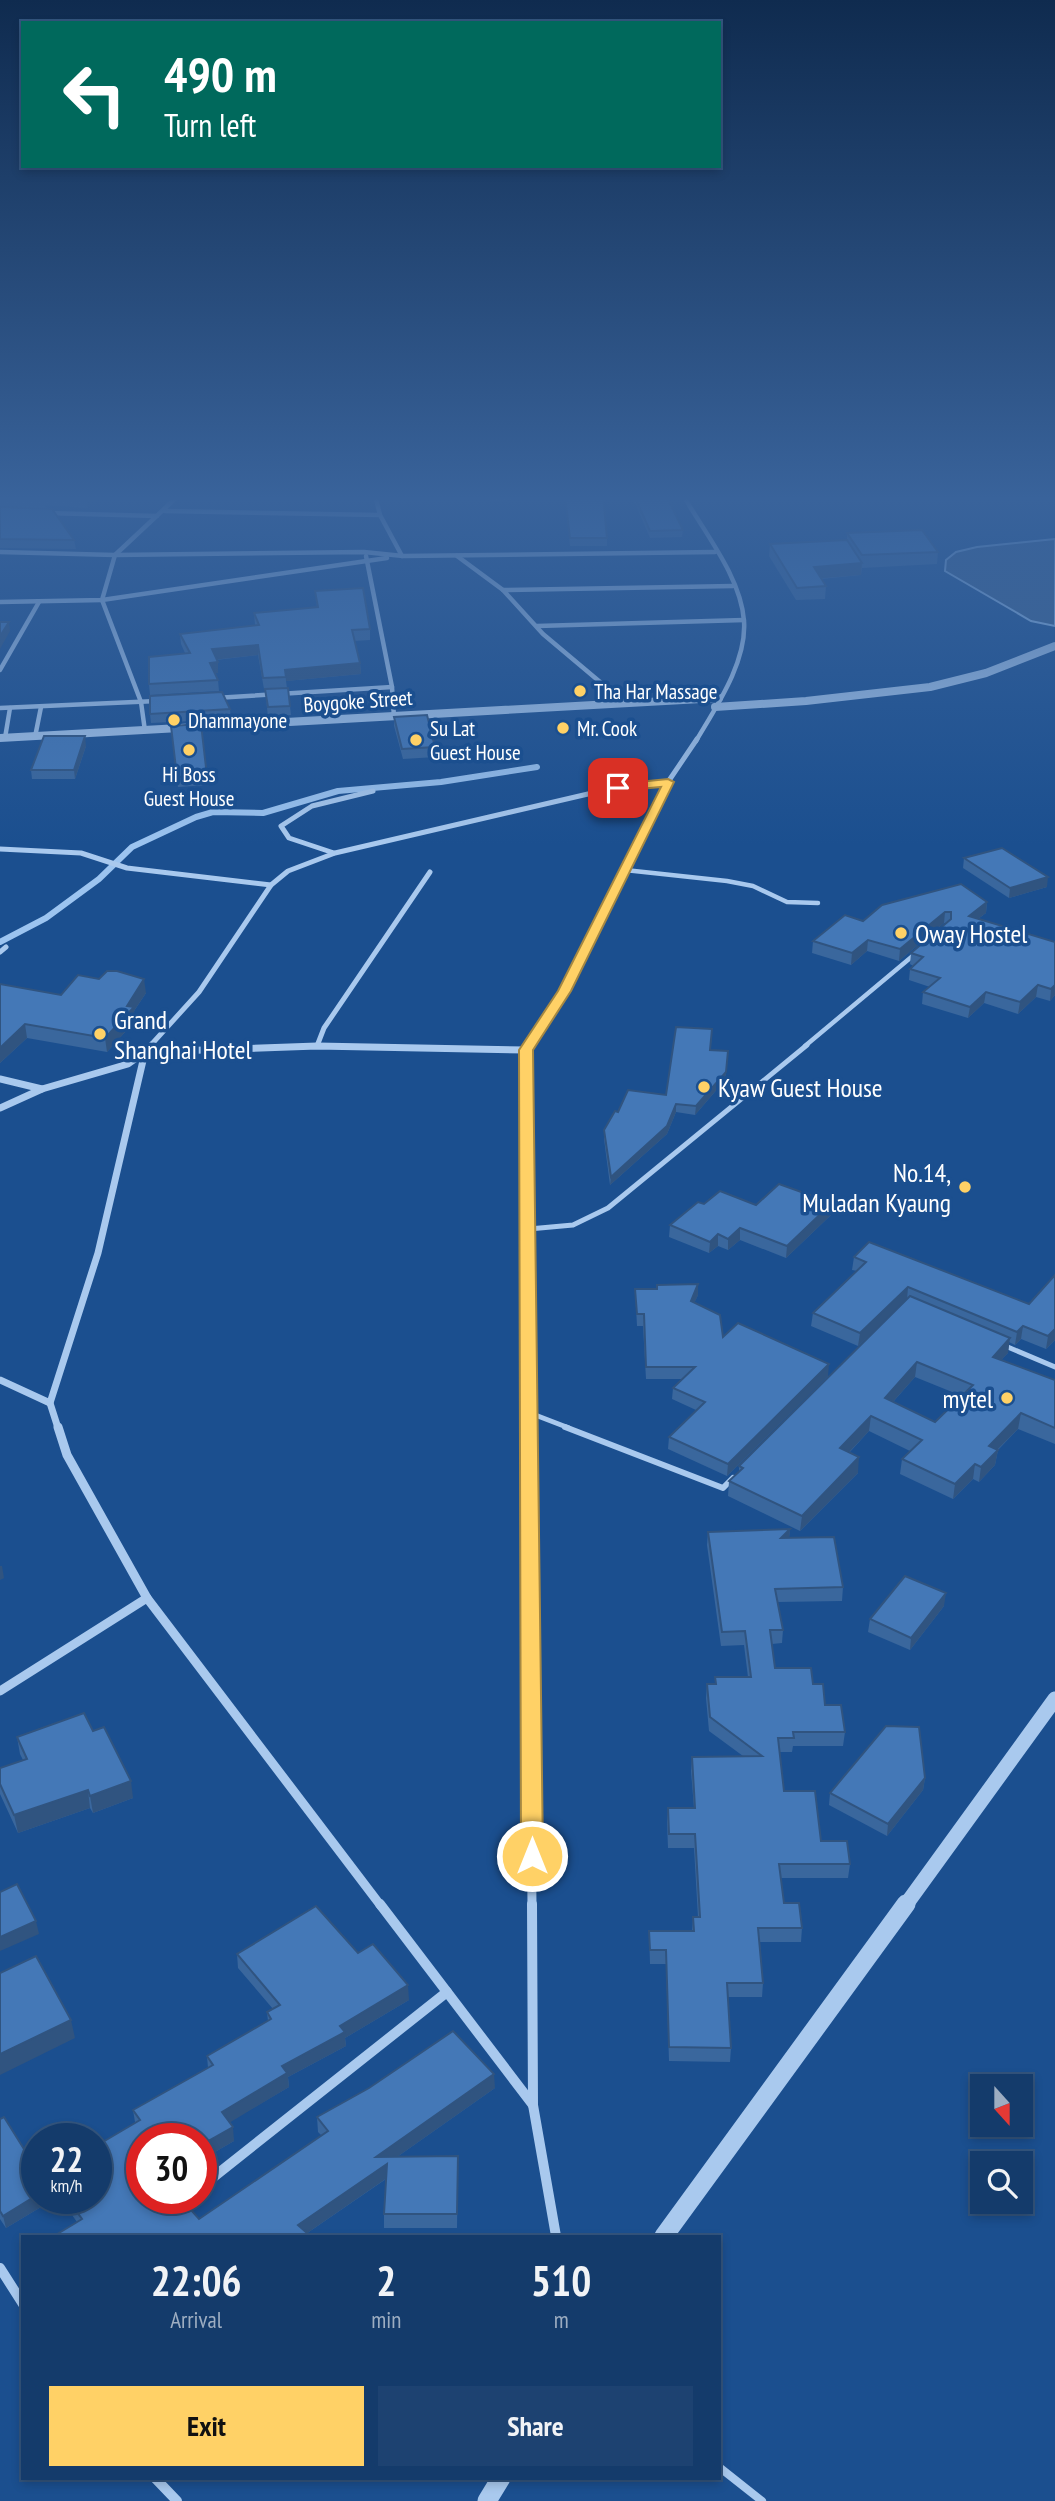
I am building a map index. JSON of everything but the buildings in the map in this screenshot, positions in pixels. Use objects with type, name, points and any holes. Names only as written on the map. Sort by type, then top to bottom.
[{"type":"street","points":[[0,670],[33,612]]},
{"type":"street","points":[[106,612],[141,702],[145,731]]},
{"type":"street","points":[[377,612],[392,687],[394,717]]},
{"type":"street","points":[[524,612],[625,703]]},
{"type":"street","points":[[556,2235],[533,2105],[526,1050],[565,991],[668,782],[688,757],[717,703],[743,643],[744,620],[741,612]]},
{"type":"street","points":[[537,626],[744,620]]},
{"type":"street","name":"Boygoke Street","points":[[2,738],[625,703],[806,701],[930,687],[986,673],[1055,646]]},
{"type":"street","points":[[211,698],[392,687]]},
{"type":"street","points":[[0,708],[169,700]]},
{"type":"street","points":[[34,737],[41,707]]},
{"type":"street","points":[[2,738],[10,708]]},
{"type":"street","points":[[0,1108],[42,1089],[128,1064],[145,1052],[199,992],[271,885],[288,871],[335,853],[618,788],[668,782]]},
{"type":"street","points":[[335,853],[289,838],[281,826],[289,817],[311,806],[373,791]]},
{"type":"street","points":[[0,849],[84,852],[109,858],[127,867],[271,885]]},
{"type":"street","points":[[317,1046],[324,1028],[430,872]]},
{"type":"street","points":[[145,1052],[317,1046],[526,1050]]},
{"type":"street","points":[[145,1052],[98,1254],[50,1403],[67,1455],[147,1598],[533,2105]]},
{"type":"street","points":[[0,1079],[42,1089]]},
{"type":"street","points":[[0,1380],[50,1403]]},
{"type":"street","points":[[0,1691],[147,1598]]},
{"type":"street","points":[[665,2235],[1055,1699]]},
{"type":"street","points":[[217,2174],[447,1992]]},
{"type":"street","points":[[0,2267],[21,2301]]},
{"type":"street","points":[[157,2480],[177,2501]]},
{"type":"street","points":[[487,2501],[500,2480]]},
{"type":"lane","points":[[625,870],[727,881],[753,886],[787,902],[818,904]]},
{"type":"lane","points":[[529,1229],[559,1231],[600,1214],[633,1190],[926,945]]},
{"type":"lane","points":[[993,1341],[1055,1367]]},
{"type":"lane","points":[[530,1413],[723,1488],[742,1468]]},
{"type":"lane","points":[[721,2469],[762,2501]]},
{"type":"water","points":[[1015,612],[1055,612],[1055,626],[1031,621]]},
{"type":"waterway","points":[[0,942],[46,918],[99,879],[132,847],[196,817],[213,812],[263,813],[338,791],[441,782],[537,767]]},
{"type":"place","name":"Tha Har Massage","points":[[580,691]]},
{"type":"place","name":"Dhammayone","points":[[174,720]]},
{"type":"place","name":"Mr. Cook","points":[[563,728]]},
{"type":"place","name":"Su Lat Guest House","points":[[416,740]]},
{"type":"place","name":"Hi Boss Guest House","points":[[189,750]]},
{"type":"place","name":"Oway Hostel","points":[[901,933]]},
{"type":"place","name":"Grand Shanghai Hotel","points":[[100,1034]]},
{"type":"place","name":"Kyaw Guest House","points":[[704,1087]]},
{"type":"place","name":"No.14, Muladan Kyaung","points":[[965,1187]]},
{"type":"place","name":"mytel","points":[[1007,1398]]},
{"type":"route","points":[[532,1856],[526,1050],[565,991],[668,782],[618,788]]}]
